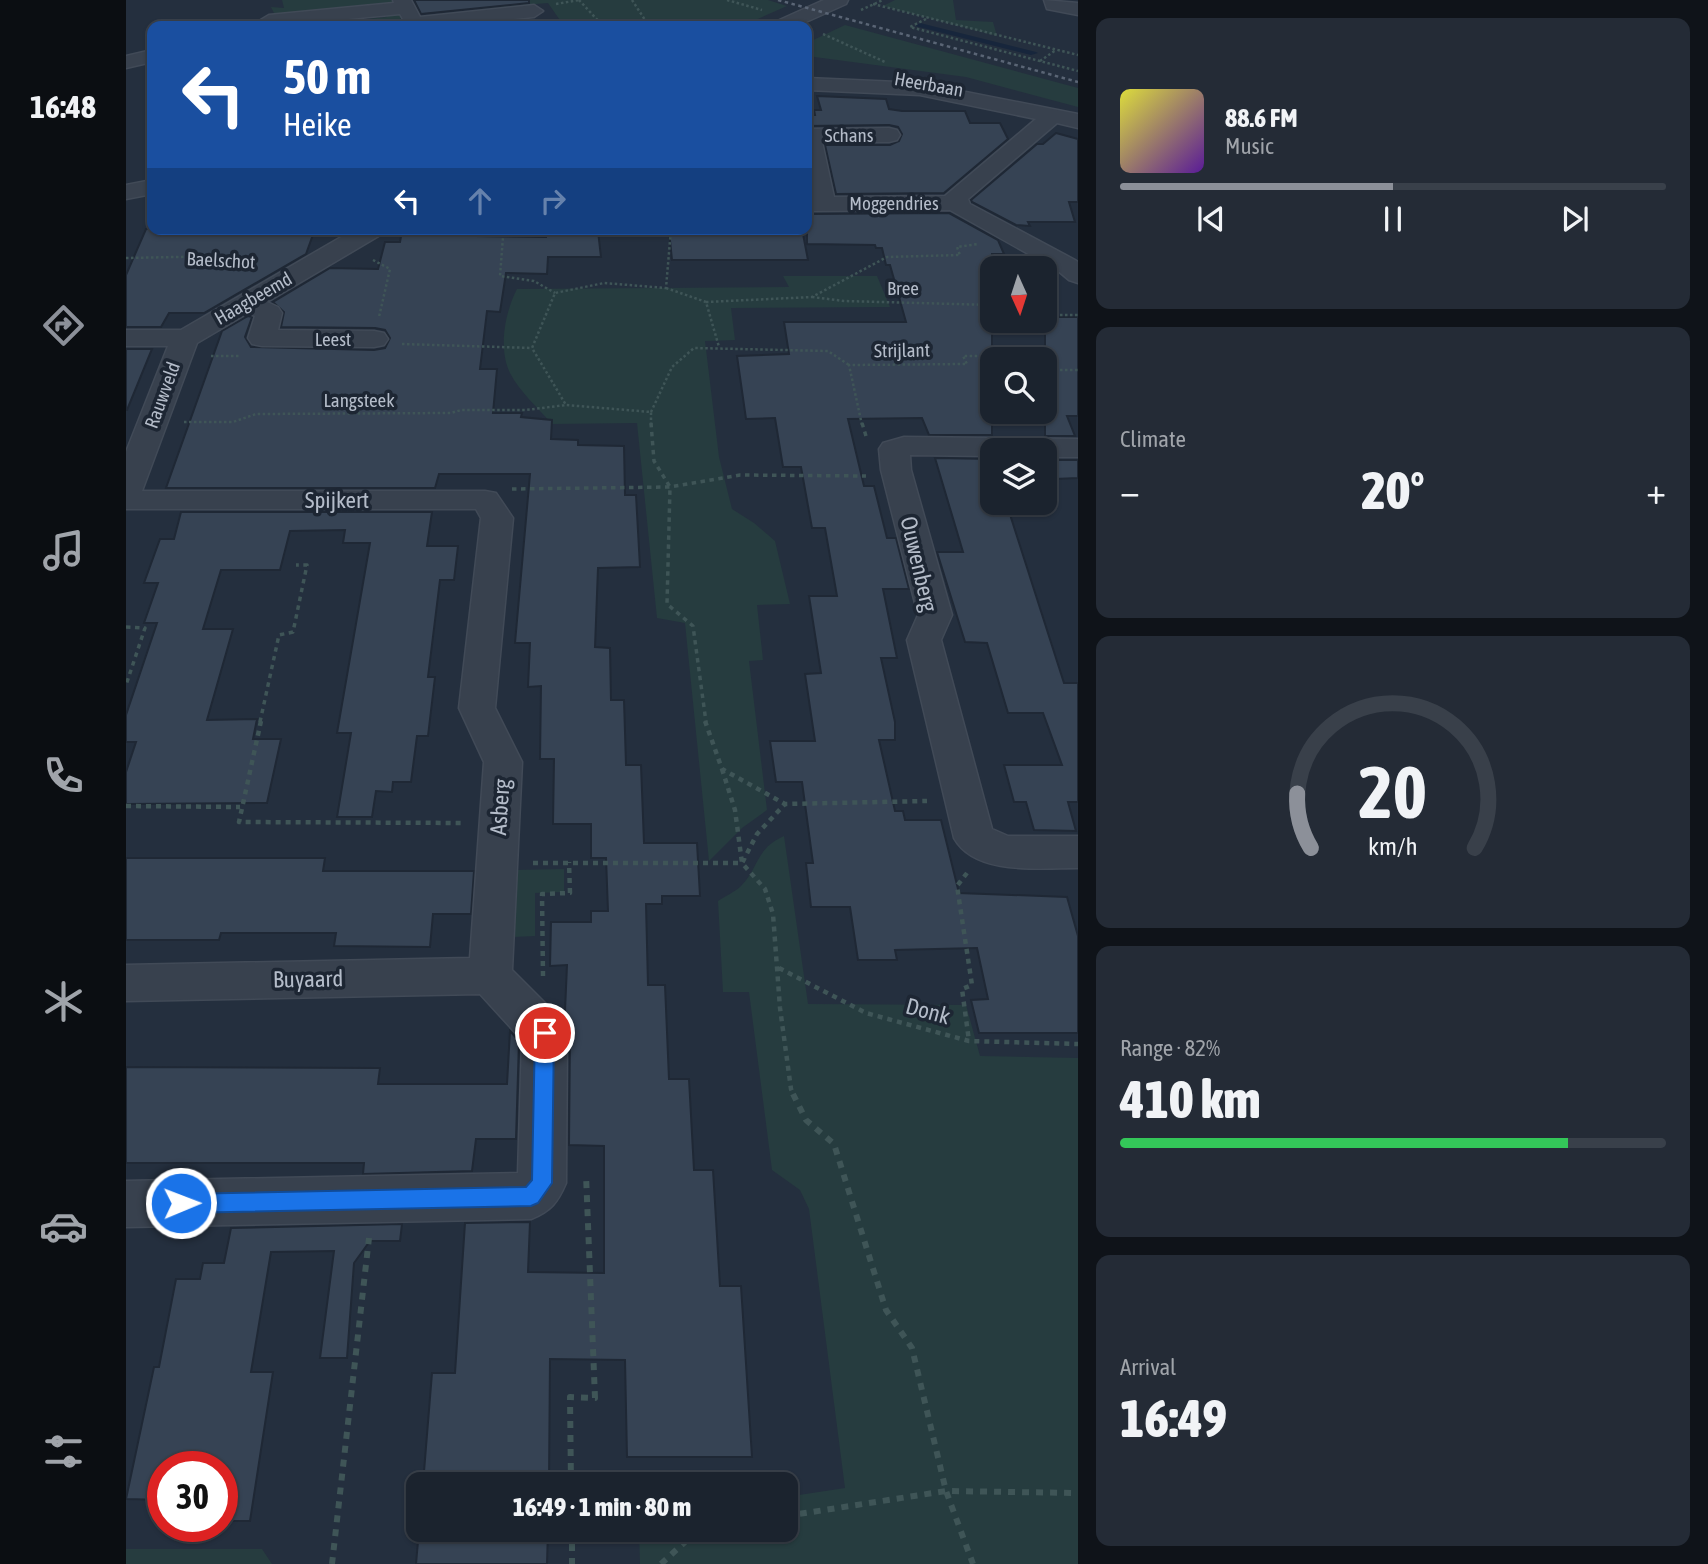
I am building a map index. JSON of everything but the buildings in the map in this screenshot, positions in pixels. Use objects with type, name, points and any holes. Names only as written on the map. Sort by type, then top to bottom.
[{"type":"street","points":[[262,0],[268,21]]},
{"type":"street","points":[[1053,0],[1054,5],[1078,9]]},
{"type":"street","points":[[777,20],[855,3]]},
{"type":"street","points":[[812,28],[855,3]]},
{"type":"street","points":[[311,21],[410,14],[534,11]]},
{"type":"street","points":[[126,62],[147,57]]},
{"type":"street","name":"Heerbaan","points":[[812,73],[877,75],[919,80],[1018,102],[1050,114]]},
{"type":"street","name":"Heerbaan","points":[[812,84],[919,89],[1078,121]]},
{"type":"street","name":"Moggendries","points":[[815,204],[957,203],[956,197],[1050,114]]},
{"type":"street","name":"Schans","points":[[812,136],[889,135]]},
{"type":"street","name":"Schans","points":[[812,175],[815,204]]},
{"type":"street","points":[[126,192],[147,188]]},
{"type":"street","points":[[957,203],[962,209],[1066,265],[1078,275]]},
{"type":"street","name":"Haagbeemd","points":[[181,347],[248,302],[362,235]]},
{"type":"street","name":"Baelschot","points":[[260,262],[315,262]]},
{"type":"street","points":[[248,302],[269,313],[262,338]]},
{"type":"street","points":[[126,338],[181,347]]},
{"type":"street","name":"Leest","points":[[262,338],[374,339]]},
{"type":"street","name":"Rauwveld","points":[[126,492],[181,347]]},
{"type":"street","points":[[896,462],[904,446],[1078,448]]},
{"type":"street","name":"Ouwenberg","points":[[896,462],[935,615],[924,640],[963,800],[974,838],[990,846]]},
{"type":"street","name":"Spijkert","points":[[126,500],[485,500]]},
{"type":"street","name":"Asberg","points":[[485,500],[497,518],[477,708],[503,762],[490,976]]},
{"type":"street","points":[[990,846],[1003,852],[1078,852]]},
{"type":"street","points":[[126,1204],[531,1196],[542,1183],[545,1033],[490,976]]},
{"type":"street","name":"Buyaard","points":[[128,991],[490,976]]},
{"type":"path","points":[[556,4],[579,0],[598,21]]},
{"type":"path","points":[[632,0],[646,21]]},
{"type":"path","points":[[727,0],[777,20]]},
{"type":"path","points":[[855,3],[1078,55]]},
{"type":"path","points":[[926,19],[910,27],[1078,71]]},
{"type":"path","points":[[812,30],[845,47],[894,66]]},
{"type":"path","points":[[1040,61],[1056,50]]},
{"type":"path","points":[[813,297],[887,257],[960,255],[957,247],[972,246],[1004,232]]},
{"type":"path","points":[[502,235],[500,276],[534,281],[555,293],[604,283],[666,288],[706,302],[719,347]]},
{"type":"path","points":[[666,288],[670,235]]},
{"type":"path","name":"Leest","points":[[344,245],[390,269],[374,339]]},
{"type":"path","name":"Baelschot","points":[[126,258],[227,256],[260,262]]},
{"type":"path","points":[[532,348],[555,293]]},
{"type":"path","name":"Bree","points":[[706,302],[813,297],[844,301],[980,305]]},
{"type":"path","points":[[1057,315],[1078,314]]},
{"type":"path","points":[[181,347],[244,356],[262,338]]},
{"type":"path","points":[[374,339],[415,347],[532,348]]},
{"type":"path","points":[[532,348],[566,404]]},
{"type":"path","points":[[849,365],[828,351],[694,348],[685,352],[665,376],[652,412],[651,447],[657,473],[670,487],[667,604],[693,626],[705,720],[735,810],[742,863],[765,889],[773,914],[780,1008],[791,1089],[806,1119],[834,1144],[886,1310],[912,1348],[946,1491],[973,1564]]},
{"type":"path","name":"Strijlant","points":[[896,462],[863,435],[849,365],[967,364],[963,356],[980,356]]},
{"type":"path","points":[[1057,370],[1078,370]]},
{"type":"path","name":"Langsteek","points":[[152,422],[233,422],[256,414],[526,410],[566,404],[652,412]]},
{"type":"path","points":[[485,500],[515,488],[670,487],[740,475],[896,462]]},
{"type":"path","points":[[296,565],[307,565],[293,632],[279,635],[240,807],[239,822],[498,823]]},
{"type":"path","points":[[126,627],[145,628],[126,685]]},
{"type":"path","points":[[722,769],[785,804],[963,800]]},
{"type":"path","points":[[742,863],[757,834],[785,804]]},
{"type":"path","points":[[126,806],[240,807]]},
{"type":"path","points":[[969,1041],[962,989],[972,985],[957,886],[990,846]]},
{"type":"path","points":[[545,1033],[542,894],[570,893],[569,862]]},
{"type":"path","points":[[496,863],[742,863]]},
{"type":"path","name":"Donk","points":[[779,968],[866,1013],[969,1041],[1078,1044]]},
{"type":"path","points":[[542,1157],[586,1159],[595,1398],[570,1397],[571,1472]]},
{"type":"path","points":[[332,1564],[373,1200]]},
{"type":"path","points":[[798,1514],[946,1491],[1078,1493]]},
{"type":"path","points":[[572,1542],[572,1564]]},
{"type":"path","points":[[661,1564],[685,1542]]},
{"type":"green space","points":[[282,0],[397,0],[397,4],[275,15],[271,7],[284,8]]},
{"type":"green space","points":[[470,0],[768,0],[787,6],[753,21],[561,21],[548,3],[475,9]]},
{"type":"green space","points":[[895,0],[953,0],[956,20],[993,22],[997,36],[883,6]]},
{"type":"green space","points":[[385,12],[397,12],[403,16],[396,21],[347,21],[387,17]]},
{"type":"green space","points":[[845,25],[1078,88],[1078,107],[966,77],[812,57],[812,41]]},
{"type":"green space","points":[[783,276],[877,276],[890,307],[731,308],[735,340],[705,341],[719,457],[732,509],[775,541],[790,604],[757,605],[763,660],[749,661],[767,810],[742,828],[709,861],[685,623],[657,618],[637,423],[552,424],[510,373],[504,353],[505,331],[509,308],[517,289],[789,287]]},
{"type":"green space","points":[[784,836],[808,1004],[966,1005],[980,1056],[1078,1058],[1078,1564],[640,1564],[639,1542],[798,1542],[798,1495],[845,1488],[809,1209],[800,1190],[772,1170],[749,992],[723,992],[718,901],[741,886],[762,853]]},
{"type":"green space","points":[[564,869],[564,892],[535,893],[535,936],[513,937],[514,870]]},
{"type":"green space","points":[[126,1549],[262,1549],[272,1564],[126,1564]]},
{"type":"water","points":[[920,23],[1038,53],[1031,55],[915,26]]},
{"type":"railway","points":[[778,0],[1078,82]]},
{"type":"route","points":[[181,1203],[531,1196],[542,1183],[545,1033]]}]
